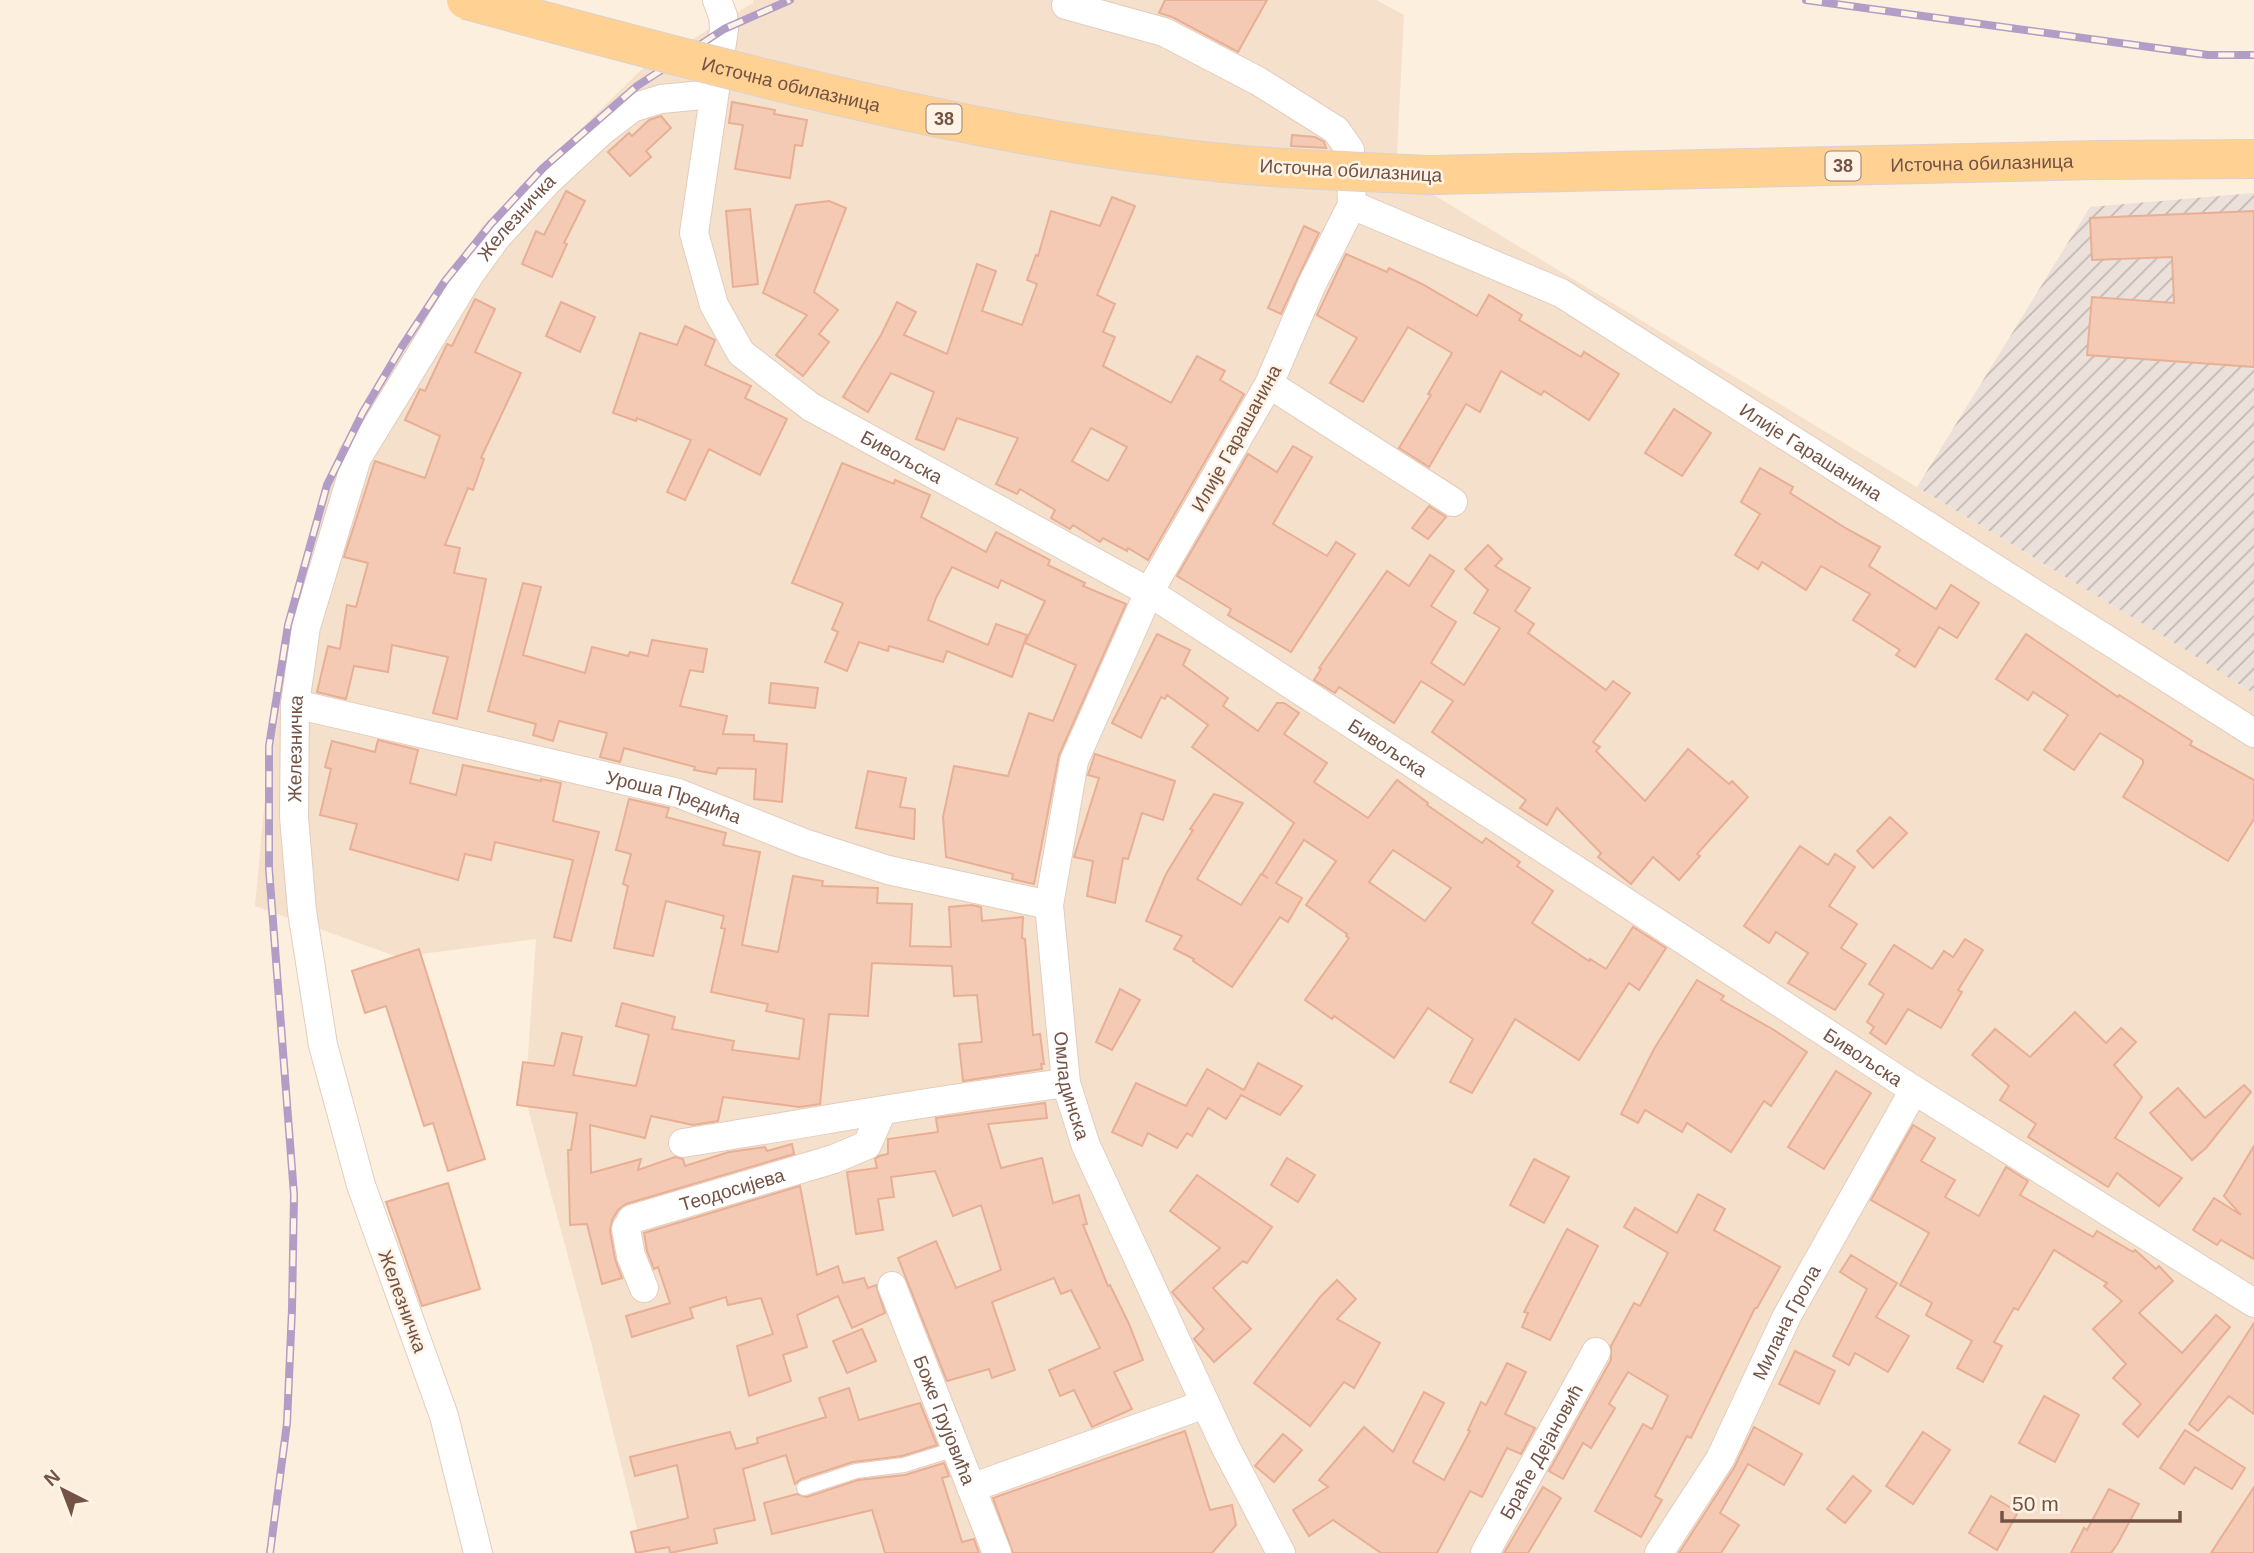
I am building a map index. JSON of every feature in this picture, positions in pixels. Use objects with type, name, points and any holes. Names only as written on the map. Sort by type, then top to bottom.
[{"type":"main road","name":"Источна обилазница","points":[[466,0],[753,75],[978,126],[1191,160],[1269,167],[1432,175],[2254,159]]},
{"type":"street","name":"Бивољска","points":[[717,0],[724,29],[694,233],[714,305],[741,353],[811,407],[1149,592],[1914,1090],[2254,1303]]},
{"type":"street","name":"Илије Гарашанина","points":[[1066,5],[1164,32],[1258,82],[1336,130],[1350,150],[1352,205],[1312,284],[1269,384],[1149,592]]},
{"type":"street","name":"Железничка","points":[[478,1553],[444,1416],[361,1185],[323,1045],[302,911],[294,817],[295,704],[306,627],[357,458],[470,274],[496,238],[547,182],[632,107],[661,99],[713,94]]},
{"type":"street","name":"Илије Гарашанина","points":[[1352,205],[1561,293],[2254,733]]},
{"type":"street","points":[[1269,384],[1453,502]]},
{"type":"street","name":"Омладинска","points":[[1149,592],[1074,761],[1049,905],[1066,1083],[1086,1146],[1205,1404],[1281,1553]]},
{"type":"street","name":"Уроша Предића","points":[[295,704],[678,793],[804,843],[888,870],[1049,905]]},
{"type":"street","points":[[683,1143],[962,1096],[1066,1083]]},
{"type":"street","name":"Милана Грола","points":[[1659,1553],[1720,1459],[1787,1316],[1914,1090]]},
{"type":"street","name":"Теодосијева","points":[[644,1288],[631,1256],[626,1229],[632,1219],[834,1158],[867,1145],[882,1111]]},
{"type":"street","name":"Боже Грујовића","points":[[892,1286],[997,1553]]},
{"type":"street","name":"Браће Дејановић","points":[[1485,1553],[1597,1352]]},
{"type":"street","points":[[971,1488],[1205,1404]]},
{"type":"lane","points":[[804,1488],[856,1471],[904,1465],[955,1449]]},
{"type":"shaded area","points":[[753,0],[1376,0],[1404,15],[1396,172],[2173,642],[2254,694],[2254,1553],[643,1553],[591,1342],[525,1097],[536,939],[398,957],[255,906],[273,712],[338,450],[483,225],[641,70],[753,3]]},
{"type":"shaded area","points":[[2254,193],[2254,694],[1917,487],[2090,207]]},
{"type":"building","points":[[1165,0],[1267,0],[1238,52],[1172,17],[1159,13]]},
{"type":"building","points":[[732,102],[775,110],[774,114],[807,120],[802,146],[795,145],[790,178],[735,169],[743,125],[729,123]]},
{"type":"building","points":[[661,116],[671,128],[646,151],[651,157],[630,176],[608,152],[629,133],[632,136],[649,120]]},
{"type":"building","points":[[1292,135],[1315,137],[1324,142],[1326,148],[1291,146]]},
{"type":"building","points":[[566,191],[585,201],[564,243],[567,244],[552,277],[522,264],[536,231],[544,235]]},
{"type":"building","points":[[1112,197],[1135,206],[1097,295],[1115,304],[1103,332],[1115,337],[1103,366],[1171,403],[1197,356],[1225,371],[1220,380],[1244,394],[1148,560],[1103,538],[1100,542],[1073,525],[1070,529],[1051,518],[1055,510],[1020,489],[1017,494],[996,484],[1018,438],[957,418],[944,450],[916,439],[934,392],[891,373],[868,412],[843,397],[881,335],[897,302],[916,312],[904,335],[947,354],[977,264],[996,271],[982,311],[1022,325],[1037,284],[1027,280],[1036,255],[1038,256],[1051,211],[1100,226]],"holes":[[[1091,428],[1127,447],[1108,481],[1072,461]]]},
{"type":"building","points":[[829,201],[846,208],[814,292],[838,310],[819,334],[829,342],[803,376],[776,355],[807,315],[763,293],[796,205]]},
{"type":"building","points":[[750,209],[758,284],[733,287],[726,211]]},
{"type":"building","points":[[2254,211],[2254,367],[2087,355],[2092,297],[2174,303],[2172,257],[2092,260],[2090,218]]},
{"type":"building","points":[[1304,226],[1319,233],[1281,314],[1268,308]]},
{"type":"building","points":[[1346,254],[1387,272],[1389,268],[1477,316],[1489,295],[1522,315],[1519,320],[1581,357],[1584,352],[1619,374],[1589,420],[1544,391],[1541,395],[1501,371],[1480,412],[1466,404],[1429,467],[1399,448],[1431,395],[1428,394],[1452,353],[1408,327],[1363,402],[1330,383],[1357,338],[1317,315]]},
{"type":"building","points":[[475,299],[495,309],[475,352],[521,373],[481,458],[484,459],[473,490],[468,488],[445,545],[460,548],[454,573],[486,579],[457,719],[433,713],[448,657],[392,645],[388,672],[354,666],[346,699],[317,692],[328,646],[340,649],[347,605],[356,607],[368,563],[344,557],[375,461],[425,478],[440,436],[405,420],[420,389],[425,391],[447,344],[452,346]]},
{"type":"building","points":[[561,302],[595,317],[580,352],[546,336]]},
{"type":"building","points":[[685,326],[715,340],[705,365],[751,386],[745,398],[787,419],[760,475],[709,449],[685,500],[667,492],[691,440],[637,418],[636,421],[613,413],[640,333],[677,345]]},
{"type":"building","points":[[1674,409],[1711,433],[1682,476],[1645,453]]},
{"type":"building","points":[[1293,446],[1312,457],[1273,524],[1327,556],[1336,542],[1355,554],[1291,652],[1228,615],[1231,609],[1177,576],[1248,454],[1277,472]]},
{"type":"building","points":[[842,463],[894,484],[895,480],[930,495],[921,517],[986,552],[996,532],[1050,560],[1048,565],[1085,583],[1083,586],[1126,604],[1059,755],[1034,884],[1012,879],[1013,874],[946,857],[943,817],[954,766],[1008,776],[1029,713],[1053,721],[1076,665],[1025,643],[1045,601],[1001,580],[998,588],[952,567],[928,620],[988,645],[996,624],[1027,635],[1012,677],[947,651],[943,662],[889,646],[888,651],[859,642],[847,671],[825,662],[838,632],[832,629],[843,603],[792,583]]},
{"type":"building","points":[[1760,468],[1793,487],[1790,493],[1880,547],[1869,566],[1936,609],[1951,585],[1979,603],[1957,638],[1939,627],[1915,667],[1896,655],[1900,650],[1853,620],[1870,594],[1821,566],[1806,590],[1762,562],[1758,569],[1735,555],[1760,514],[1741,502]]},
{"type":"building","points":[[1429,506],[1446,517],[1428,539],[1412,528]]},
{"type":"building","points":[[1488,545],[1502,559],[1495,566],[1530,588],[1515,611],[1534,624],[1528,633],[1606,690],[1613,681],[1630,693],[1593,742],[1600,747],[1596,751],[1645,801],[1688,749],[1729,784],[1732,781],[1748,797],[1697,854],[1700,856],[1679,880],[1653,857],[1631,884],[1598,857],[1601,853],[1557,808],[1547,825],[1520,808],[1526,800],[1432,732],[1453,701],[1421,681],[1394,723],[1339,687],[1335,693],[1314,680],[1321,669],[1319,668],[1387,571],[1409,586],[1430,555],[1454,571],[1431,606],[1456,622],[1431,663],[1464,685],[1500,628],[1474,613],[1488,590],[1465,569]]},
{"type":"building","points":[[523,583],[541,587],[523,655],[585,673],[592,647],[628,656],[630,652],[648,656],[652,640],[707,649],[703,672],[690,670],[680,706],[727,716],[723,734],[754,735],[754,741],[787,744],[782,802],[754,799],[756,769],[718,768],[716,774],[694,770],[695,767],[624,748],[620,762],[600,757],[607,733],[559,721],[553,741],[533,735],[536,724],[488,711]]},
{"type":"building","points":[[1157,634],[1190,650],[1183,665],[1228,698],[1223,706],[1258,731],[1277,703],[1284,703],[1299,713],[1284,734],[1327,763],[1314,782],[1368,818],[1397,780],[1428,803],[1427,805],[1482,843],[1486,838],[1520,862],[1517,866],[1553,891],[1532,923],[1589,961],[1590,959],[1606,969],[1633,927],[1666,948],[1639,990],[1629,983],[1579,1060],[1515,1019],[1472,1093],[1450,1082],[1473,1039],[1428,1008],[1394,1058],[1334,1016],[1332,1019],[1305,1000],[1349,938],[1306,905],[1336,861],[1304,840],[1276,883],[1302,898],[1288,922],[1280,917],[1232,987],[1193,961],[1194,959],[1174,949],[1182,936],[1146,921],[1166,874],[1193,830],[1190,829],[1214,794],[1243,803],[1197,879],[1241,905],[1261,874],[1268,878],[1262,874],[1294,823],[1192,747],[1208,725],[1167,695],[1165,699],[1161,697],[1141,738],[1112,723]],"holes":[[[1393,850],[1451,888],[1425,921],[1369,882]]]},
{"type":"building","points":[[2026,634],[2118,697],[2119,695],[2192,741],[2190,745],[2254,780],[2254,819],[2228,861],[2123,797],[2143,760],[2100,733],[2074,770],[2044,750],[2068,715],[2033,692],[2028,700],[1996,679]]},
{"type":"building","points":[[771,683],[818,688],[815,708],[769,703]]},
{"type":"building","points":[[378,740],[418,750],[410,783],[456,795],[463,765],[561,783],[553,821],[599,832],[571,941],[554,937],[573,860],[495,842],[491,860],[465,854],[458,880],[350,849],[357,824],[320,815],[331,769],[325,767],[332,741],[375,752]]},
{"type":"building","points":[[1095,754],[1175,781],[1163,820],[1142,813],[1128,859],[1123,858],[1115,903],[1087,896],[1093,861],[1074,857],[1099,778],[1088,775]]},
{"type":"building","points":[[868,771],[906,778],[900,807],[915,809],[914,839],[856,828]]},
{"type":"building","points":[[629,799],[669,808],[666,817],[726,833],[723,845],[760,852],[742,945],[778,952],[793,876],[823,881],[822,886],[878,888],[877,903],[912,904],[910,946],[951,947],[949,907],[981,907],[982,921],[1023,917],[1022,938],[1025,939],[1033,1035],[1040,1034],[1044,1064],[1041,1064],[1042,1069],[963,1081],[959,1044],[982,1042],[977,995],[954,996],[952,966],[872,963],[868,1016],[829,1014],[820,1104],[799,1107],[723,1097],[718,1121],[693,1125],[651,1116],[645,1138],[590,1125],[591,1173],[641,1159],[638,1170],[675,1157],[683,1159],[685,1166],[729,1152],[765,1147],[767,1151],[792,1144],[794,1154],[626,1204],[612,1220],[610,1231],[622,1278],[602,1284],[587,1224],[570,1225],[568,1150],[571,1150],[577,1113],[517,1105],[523,1062],[554,1066],[562,1033],[582,1037],[573,1075],[636,1086],[649,1035],[616,1026],[622,1003],[675,1017],[672,1029],[734,1041],[732,1050],[799,1059],[804,1019],[766,1011],[768,1004],[711,992],[725,929],[721,928],[724,916],[666,901],[653,956],[614,948],[628,886],[623,884],[631,854],[616,850]]},
{"type":"building","points":[[1890,817],[1907,833],[1873,868],[1857,851]]},
{"type":"building","points":[[1800,846],[1828,865],[1835,854],[1855,867],[1829,906],[1857,924],[1841,948],[1866,964],[1835,1010],[1788,983],[1808,953],[1776,932],[1769,943],[1744,926]]},
{"type":"building","points":[[1965,939],[1983,950],[1958,990],[1962,992],[1941,1028],[1908,1009],[1886,1044],[1870,1033],[1874,1027],[1867,1022],[1884,994],[1869,984],[1894,945],[1932,969],[1944,951],[1953,957]]},
{"type":"building","points":[[419,949],[485,1159],[448,1171],[433,1123],[424,1126],[386,1006],[365,1013],[352,971]]},
{"type":"building","points":[[1697,980],[1724,996],[1721,1000],[1807,1052],[1771,1106],[1764,1101],[1731,1152],[1687,1123],[1682,1132],[1645,1110],[1638,1123],[1621,1114],[1654,1049]]},
{"type":"building","points":[[1120,989],[1140,1000],[1112,1050],[1096,1042]]},
{"type":"building","points":[[2075,1012],[2106,1043],[2121,1028],[2136,1042],[2114,1065],[2142,1097],[2115,1138],[2182,1178],[2159,1206],[2117,1173],[2108,1187],[2028,1137],[2036,1124],[2000,1100],[2009,1086],[1972,1055],[1995,1029],[2030,1057]]},
{"type":"building","points":[[1258,1063],[1302,1086],[1280,1115],[1241,1095],[1226,1119],[1208,1108],[1192,1136],[1187,1133],[1177,1148],[1148,1133],[1142,1146],[1112,1132],[1136,1083],[1186,1106],[1207,1069],[1244,1090]]},
{"type":"building","points":[[1836,1071],[1871,1093],[1824,1169],[1788,1147]]},
{"type":"building","points":[[2244,1085],[2251,1092],[2206,1148],[2192,1160],[2150,1113],[2178,1088],[2205,1118]]},
{"type":"building","points":[[1045,1103],[1047,1118],[988,1124],[1001,1168],[1042,1158],[1053,1203],[1079,1195],[1087,1224],[1083,1225],[1143,1360],[1114,1372],[1132,1409],[1092,1427],[1074,1390],[1060,1396],[1049,1370],[1100,1348],[1071,1290],[1061,1294],[1054,1278],[992,1302],[1015,1370],[992,1378],[989,1369],[947,1381],[898,1258],[936,1241],[956,1288],[1001,1270],[981,1205],[953,1216],[935,1171],[891,1177],[894,1197],[878,1199],[883,1230],[856,1234],[847,1172],[877,1168],[875,1159],[888,1154],[888,1139],[938,1132],[936,1118]]},
{"type":"building","points":[[1913,1125],[1935,1138],[1921,1161],[1955,1180],[1945,1197],[1979,1216],[2006,1167],[2028,1181],[2020,1195],[2093,1237],[2097,1231],[2133,1252],[2135,1250],[2156,1269],[2159,1266],[2173,1281],[2139,1313],[2182,1353],[2216,1315],[2230,1327],[2138,1437],[2123,1424],[2141,1404],[2113,1378],[2126,1364],[2093,1329],[2122,1301],[2104,1286],[2107,1283],[2054,1250],[2018,1310],[2014,1308],[1994,1342],[2002,1346],[1983,1382],[1957,1368],[1972,1341],[1926,1315],[1932,1303],[1900,1285],[1929,1233],[1871,1200]]},
{"type":"building","points":[[2254,1146],[2254,1259],[2221,1240],[2217,1245],[2193,1230],[2214,1198],[2241,1215],[2224,1196]]},
{"type":"building","points":[[1287,1158],[1315,1175],[1298,1202],[1271,1185]]},
{"type":"building","points":[[1534,1159],[1569,1177],[1544,1223],[1510,1205]]},
{"type":"building","points":[[1197,1175],[1272,1227],[1247,1263],[1243,1261],[1213,1288],[1251,1329],[1214,1362],[1194,1339],[1204,1329],[1172,1292],[1220,1248],[1170,1211]]},
{"type":"building","points":[[448,1183],[480,1289],[422,1306],[386,1202]]},
{"type":"building","points":[[800,1186],[817,1275],[838,1266],[843,1283],[864,1278],[868,1288],[876,1285],[885,1313],[852,1328],[838,1296],[797,1315],[807,1347],[783,1355],[791,1381],[749,1396],[737,1346],[773,1334],[761,1298],[728,1305],[726,1297],[690,1308],[693,1318],[632,1337],[626,1316],[670,1303],[658,1267],[654,1269],[647,1251],[644,1233]]},
{"type":"building","points":[[1698,1194],[1725,1209],[1714,1230],[1780,1267],[1755,1308],[1691,1438],[1687,1436],[1655,1496],[1662,1500],[1641,1537],[1595,1511],[1643,1424],[1652,1429],[1668,1396],[1628,1372],[1609,1404],[1615,1408],[1591,1448],[1583,1443],[1563,1479],[1549,1471],[1611,1360],[1611,1346],[1634,1303],[1640,1306],[1668,1253],[1624,1227],[1635,1208],[1677,1233]]},
{"type":"building","points":[[1567,1229],[1598,1246],[1550,1340],[1522,1327],[1528,1313],[1524,1312]]},
{"type":"building","points":[[1851,1255],[1897,1283],[1876,1317],[1909,1336],[1888,1372],[1855,1353],[1849,1365],[1833,1356],[1867,1289],[1840,1272]]},
{"type":"building","points":[[1337,1280],[1356,1299],[1337,1319],[1380,1343],[1354,1388],[1344,1382],[1310,1426],[1254,1383],[1321,1296]]},
{"type":"building","points":[[2254,1323],[2254,1414],[2229,1396],[2198,1431],[2189,1424]]},
{"type":"building","points":[[862,1329],[876,1361],[847,1373],[833,1341]]},
{"type":"building","points":[[1795,1351],[1835,1371],[1819,1404],[1779,1384]]},
{"type":"building","points":[[1507,1363],[1526,1372],[1505,1414],[1535,1428],[1521,1454],[1507,1448],[1482,1497],[1470,1491],[1437,1553],[1381,1553],[1333,1520],[1309,1536],[1293,1510],[1328,1487],[1319,1480],[1364,1427],[1393,1452],[1424,1392],[1444,1403],[1413,1462],[1444,1480],[1470,1431],[1468,1430],[1481,1402],[1486,1405]]},
{"type":"building","points":[[849,1388],[859,1420],[920,1403],[937,1445],[902,1456],[853,1462],[801,1479],[795,1484],[786,1455],[743,1469],[755,1520],[714,1529],[717,1543],[670,1553],[669,1547],[636,1553],[631,1532],[688,1518],[677,1465],[635,1476],[630,1457],[730,1432],[736,1449],[758,1443],[757,1438],[826,1417],[819,1398]]},
{"type":"building","points":[[2044,1396],[2079,1415],[2055,1462],[2019,1443]]},
{"type":"building","points":[[1754,1427],[1802,1454],[1784,1485],[1748,1464],[1720,1513],[1739,1525],[1721,1553],[1679,1553],[1734,1468]]},
{"type":"building","points":[[2185,1430],[2245,1468],[2232,1489],[2195,1467],[2184,1484],[2160,1468]]},
{"type":"building","points":[[1185,1431],[1210,1510],[1232,1505],[1236,1525],[1212,1553],[1013,1553],[993,1498]]},
{"type":"building","points":[[1923,1432],[1950,1450],[1913,1504],[1886,1486]]},
{"type":"building","points":[[1283,1434],[1302,1450],[1274,1482],[1255,1466]]},
{"type":"building","points":[[944,1463],[949,1476],[942,1478],[962,1542],[974,1539],[979,1553],[885,1553],[872,1510],[772,1534],[764,1503],[797,1494],[807,1497],[858,1480],[905,1475]]},
{"type":"building","points":[[1853,1476],[1871,1491],[1845,1523],[1827,1509]]},
{"type":"building","points":[[1543,1487],[1561,1498],[1528,1553],[1504,1553]]},
{"type":"building","points":[[2254,1487],[2254,1553],[2211,1553]]},
{"type":"building","points":[[2109,1489],[2139,1504],[2118,1543],[2111,1553],[2071,1553],[2084,1528],[2087,1530]]},
{"type":"building","points":[[1991,1496],[2018,1512],[1997,1550],[1969,1533]]},
{"type":"railway","points":[[270,1553],[287,1423],[294,1195],[269,869],[269,746],[288,625],[327,485],[363,412],[445,281],[491,224],[543,168],[637,86],[724,29],[790,0]]},
{"type":"railway","points":[[1806,0],[2208,55],[2254,55]]}]
